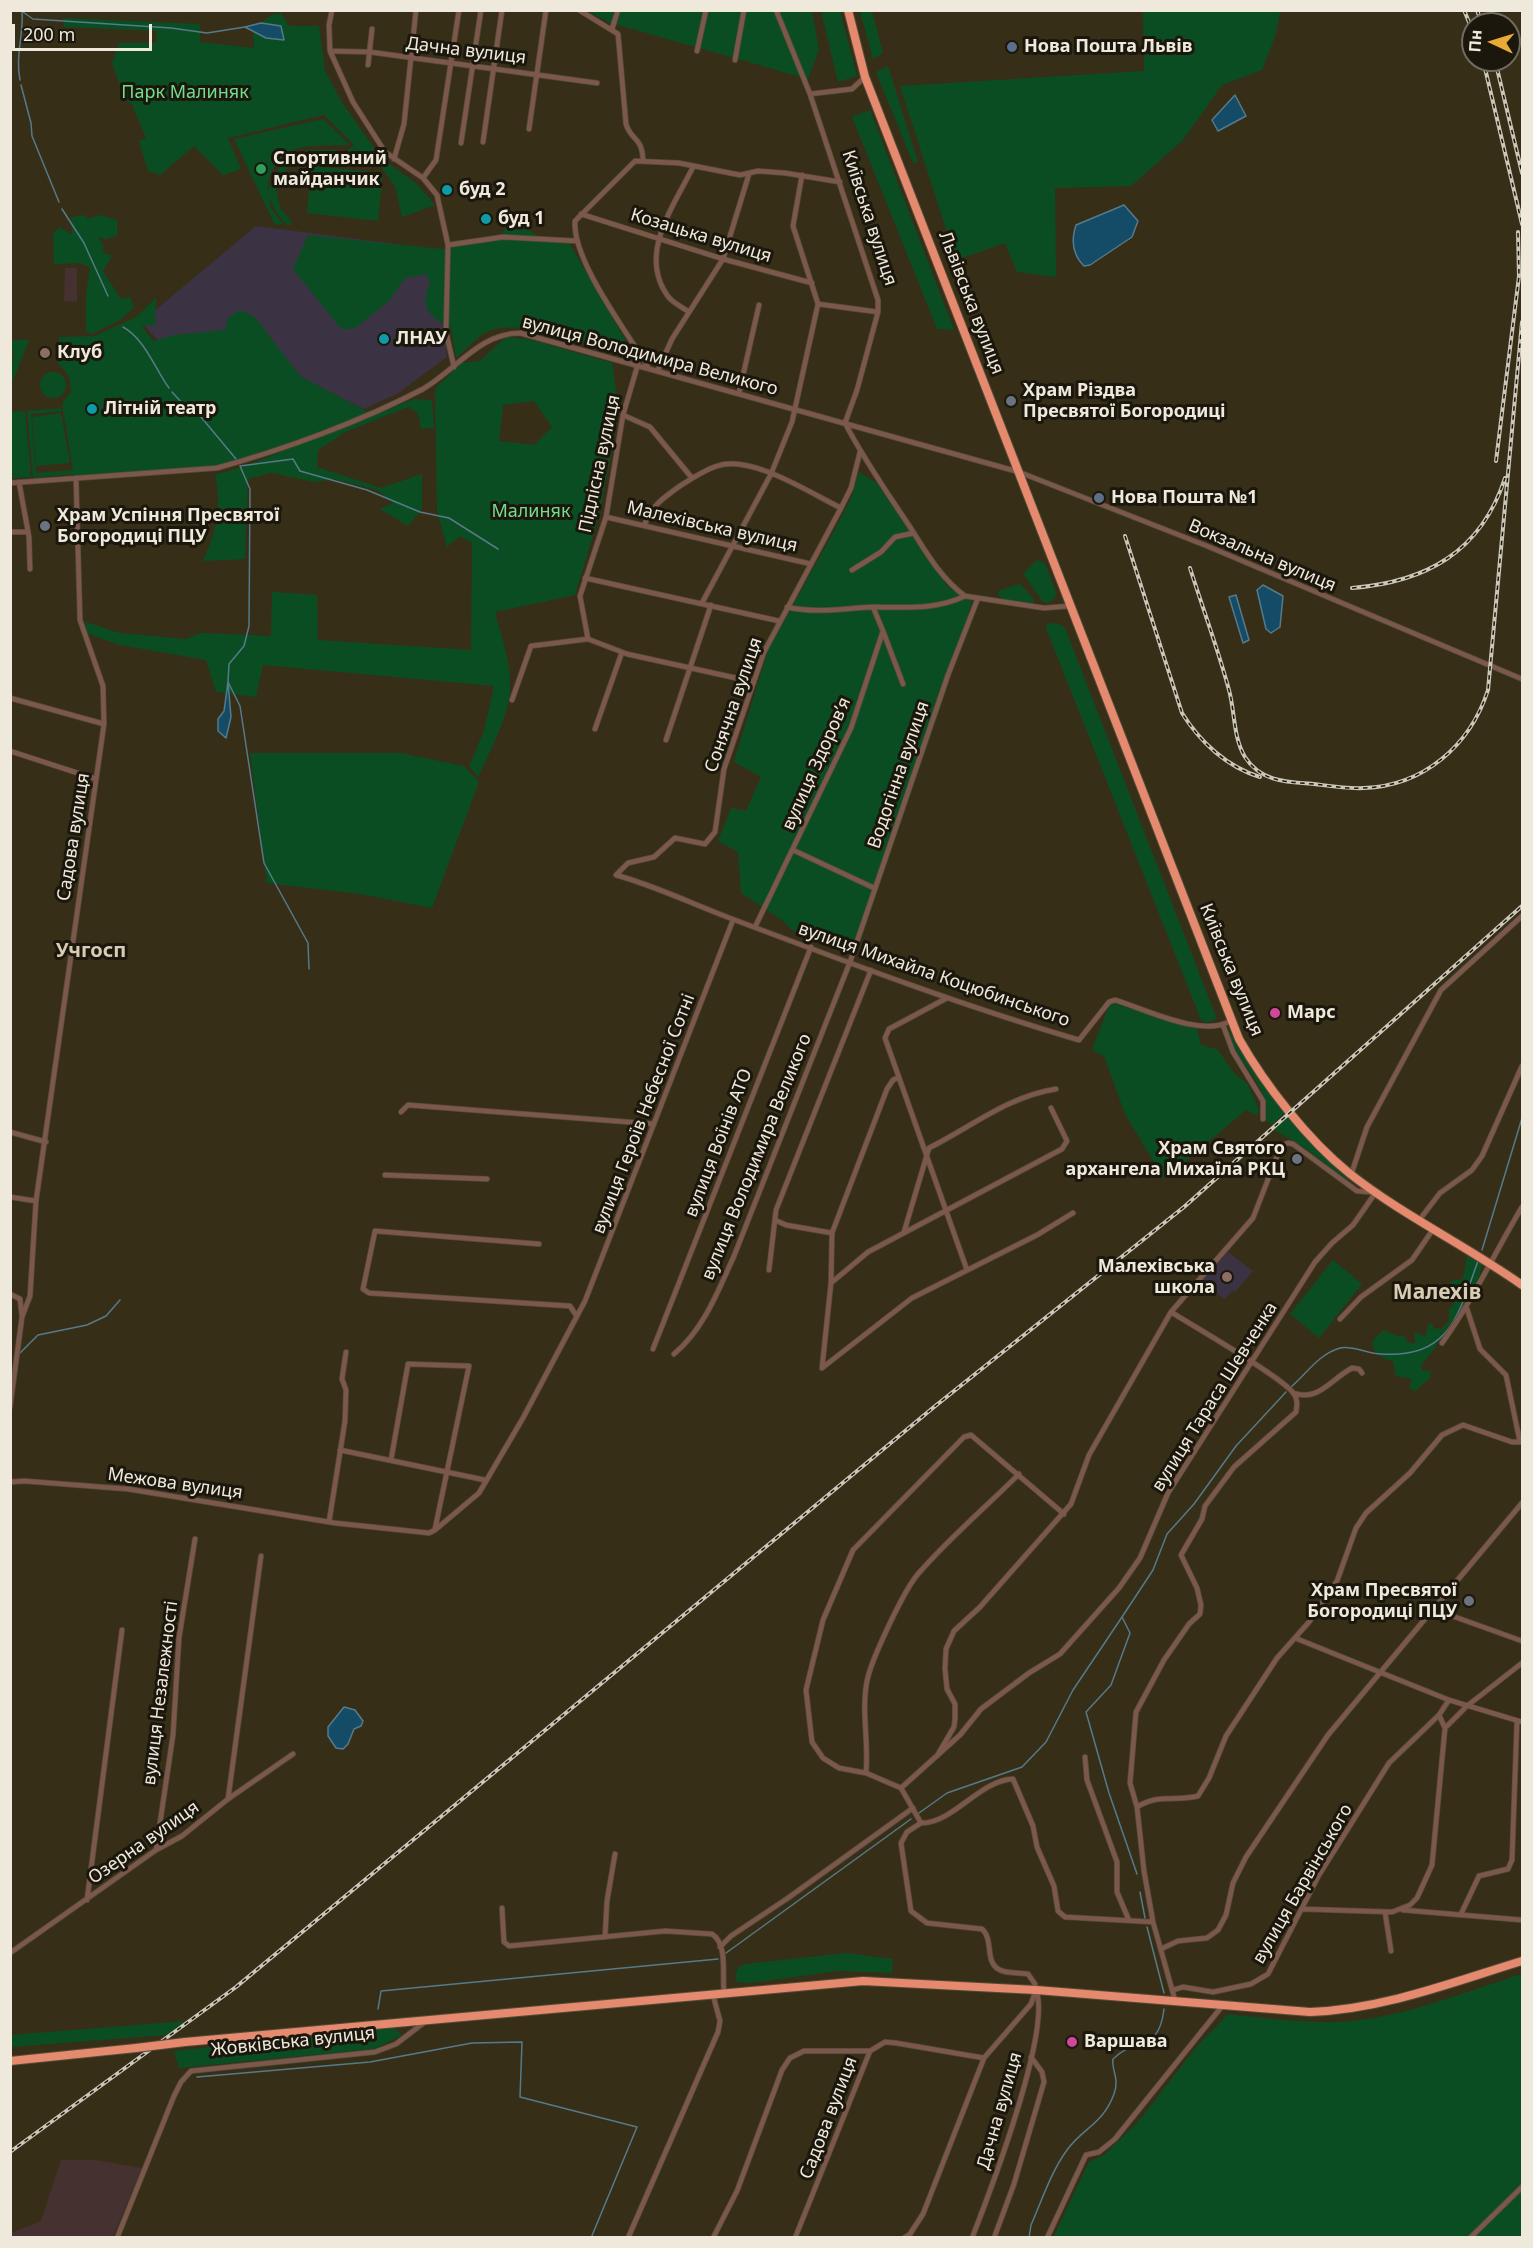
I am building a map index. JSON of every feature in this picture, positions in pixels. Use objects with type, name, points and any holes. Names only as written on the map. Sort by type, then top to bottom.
[{"type":"highway","name":"Львівська вулиця","points":[[848,10],[865,77],[1079,627]]},
{"type":"highway","name":"Київська вулиця","points":[[1079,627],[1227,1023],[1252,1062],[1322,1147],[1351,1175],[1490,1262],[1522,1285]]},
{"type":"highway","points":[[10,2061],[185,2042],[724,1991],[863,1981],[1036,1987],[1310,2012],[1359,2009],[1522,1961]]},
{"type":"street","points":[[332,10],[329,25],[330,51],[349,94],[372,135],[394,159],[423,178],[437,195],[448,245],[446,332],[453,367]]},
{"type":"street","points":[[394,159],[404,124],[416,10]]},
{"type":"street","points":[[423,178],[436,160],[459,10]]},
{"type":"street","points":[[461,143],[482,10]]},
{"type":"street","points":[[483,142],[502,10]]},
{"type":"street","points":[[529,129],[535,74],[546,10]]},
{"type":"street","points":[[579,10],[618,34],[626,124],[628,131],[640,143],[643,160]]},
{"type":"street","points":[[612,29],[618,10]]},
{"type":"street","points":[[697,51],[706,10]]},
{"type":"street","points":[[735,60],[744,10]]},
{"type":"street","name":"Київська вулиця","points":[[776,10],[810,93],[878,300],[878,312],[857,390],[845,423]]},
{"type":"street","points":[[368,64],[372,29]]},
{"type":"street","name":"Дачна вулиця","points":[[330,51],[370,52],[597,82]]},
{"type":"street","points":[[810,93],[852,89],[865,77]]},
{"type":"street","points":[[648,367],[579,253],[575,221],[635,161],[679,163],[748,174],[758,171],[802,175],[840,182]]},
{"type":"street","points":[[688,312],[667,296],[654,266],[658,237],[693,167]]},
{"type":"street","points":[[658,370],[672,339],[723,259],[748,174]]},
{"type":"street","points":[[702,603],[771,474],[792,422],[818,304],[793,226],[802,175]]},
{"type":"street","name":"Козацька вулиця","points":[[581,214],[723,259],[812,283]]},
{"type":"street","points":[[448,245],[503,237],[577,241]]},
{"type":"street","points":[[818,304],[878,312]]},
{"type":"street","points":[[739,393],[759,305]]},
{"type":"street","name":"вулиця Володимира Великого","points":[[10,483],[217,468],[250,459],[370,413],[424,388],[490,338],[508,333],[530,334],[1019,472]]},
{"type":"street","name":"Підлісна вулиця","points":[[588,639],[580,596],[606,517],[623,415],[638,364]]},
{"type":"street","points":[[623,415],[650,427],[692,478]]},
{"type":"street","points":[[845,423],[860,452],[944,577],[965,596],[1044,608],[1070,606]]},
{"type":"street","name":"Сонячна вулиця","points":[[616,875],[628,863],[654,857],[675,838],[705,844],[715,832],[724,769],[764,652],[851,488],[860,452]]},
{"type":"street","points":[[644,526],[650,511],[659,500],[717,465],[736,463],[771,474],[841,508]]},
{"type":"street","name":"Вокзальна вулиця","points":[[1019,472],[1207,546],[1522,679]]},
{"type":"street","name":"Садова вулиця","points":[[10,1407],[22,1317],[30,1296],[36,1202],[104,724],[103,686],[80,620],[76,478]]},
{"type":"street","points":[[19,482],[28,532],[30,569]]},
{"type":"street","name":"Малехівська вулиця","points":[[606,517],[811,564]]},
{"type":"street","points":[[10,532],[28,532]]},
{"type":"street","points":[[852,570],[881,552],[895,537],[914,533]]},
{"type":"street","points":[[585,578],[779,621]]},
{"type":"street","points":[[787,607],[834,611],[873,607],[948,605],[965,596]]},
{"type":"street","name":"Водогінна вулиця","points":[[850,962],[874,888],[978,598]]},
{"type":"street","points":[[666,740],[711,605]]},
{"type":"street","points":[[873,607],[903,684]]},
{"type":"street","name":"вулиця Здоровʼя","points":[[755,927],[851,728],[884,631]]},
{"type":"street","points":[[512,700],[531,646],[588,639],[622,652],[754,682]]},
{"type":"street","points":[[595,729],[622,652]]},
{"type":"street","points":[[10,698],[104,724]]},
{"type":"street","points":[[10,751],[96,779]]},
{"type":"street","points":[[793,850],[874,888]]},
{"type":"street","name":"вулиця Михайла Коцюбинського","points":[[616,875],[671,892],[733,920],[947,998],[1079,1040],[1109,1002],[1115,1000],[1199,1027],[1227,1023]]},
{"type":"street","points":[[1351,1175],[1367,1127],[1441,990],[1522,916]]},
{"type":"street","name":"вулиця Героїв Небесної Сотні","points":[[435,1530],[479,1492],[523,1418],[585,1301],[733,920]]},
{"type":"street","name":"вулиця Воїнів АТО","points":[[653,1349],[810,947]]},
{"type":"street","name":"вулиця Володимира Великого","points":[[674,1354],[689,1341],[714,1302],[850,962]]},
{"type":"street","name":"вулиця Володимира Великого","points":[[769,1270],[776,1210],[871,969]]},
{"type":"street","points":[[947,998],[889,1029],[885,1038],[967,1270]]},
{"type":"street","points":[[1227,1023],[1233,1052],[1263,1101],[1263,1119]]},
{"type":"street","points":[[1420,1219],[1440,1193],[1472,1170],[1482,1156],[1522,1066]]},
{"type":"street","points":[[899,1077],[893,1080],[887,1089],[832,1233],[831,1283],[822,1368],[907,1302],[1074,1213]]},
{"type":"street","points":[[904,1232],[929,1148],[1007,1104],[1031,1094],[1056,1089]]},
{"type":"street","points":[[401,1112],[408,1106],[654,1124]]},
{"type":"street","points":[[831,1283],[868,1252],[1062,1149],[1067,1141],[1051,1108]]},
{"type":"street","points":[[10,1132],[46,1142]]},
{"type":"street","points":[[938,1756],[954,1727],[955,1704],[947,1689],[945,1669],[946,1649],[954,1631],[980,1607],[1071,1504],[1089,1455],[1171,1312],[1253,1218],[1279,1149],[1283,1144],[1296,1146],[1358,1191],[1376,1192]]},
{"type":"street","points":[[385,1175],[487,1179]]},
{"type":"street","name":"вулиця Тараса Шевченка","points":[[902,1788],[938,1756],[981,1709],[1060,1654],[1119,1588],[1140,1558],[1168,1493],[1315,1263],[1332,1243],[1353,1225],[1376,1192]]},
{"type":"street","points":[[10,1197],[36,1202]]},
{"type":"street","points":[[1442,1343],[1467,1309],[1490,1262],[1522,1207]]},
{"type":"street","points":[[776,1221],[832,1233]]},
{"type":"street","points":[[1340,1319],[1361,1297],[1412,1260],[1434,1228]]},
{"type":"street","points":[[539,1244],[375,1231],[362,1285],[363,1289],[369,1293],[570,1306],[576,1312],[576,1318]]},
{"type":"street","points":[[10,1294],[20,1299],[22,1317]]},
{"type":"street","points":[[1137,1807],[1162,1796],[1181,1800],[1198,1796],[1209,1778],[1226,1736],[1277,1658],[1309,1622],[1337,1581],[1356,1528],[1366,1513],[1410,1473],[1442,1435],[1463,1425],[1512,1442],[1521,1442],[1506,1375],[1480,1349],[1467,1309]]},
{"type":"street","points":[[1171,1312],[1293,1393],[1304,1396],[1314,1395],[1352,1368],[1359,1369],[1362,1373]]},
{"type":"street","points":[[10,1343],[19,1345]]},
{"type":"street","points":[[332,1523],[347,1402],[342,1379],[346,1352]]},
{"type":"street","points":[[10,1359],[17,1361]]},
{"type":"street","points":[[391,1460],[408,1364],[469,1366],[435,1530]]},
{"type":"street","points":[[1175,2000],[1153,1922],[1144,1871],[1137,1807],[1130,1783],[1136,1712],[1164,1660],[1189,1624],[1200,1614],[1201,1605],[1197,1588],[1181,1555],[1202,1519],[1205,1506],[1234,1467],[1296,1412],[1297,1402],[1293,1393]]},
{"type":"street","points":[[921,1822],[902,1788],[866,1773],[838,1768],[823,1758],[812,1742],[806,1711],[806,1690],[813,1655],[823,1620],[852,1550],[964,1437],[975,1436],[1064,1514]]},
{"type":"street","points":[[340,1450],[485,1480]]},
{"type":"street","points":[[866,1773],[868,1753],[864,1734],[867,1681],[880,1645],[916,1575],[1019,1474]]},
{"type":"street","name":"Межова вулиця","points":[[10,1482],[24,1480],[128,1489],[332,1523],[429,1533],[435,1530]]},
{"type":"street","points":[[1161,1949],[1178,1941],[1207,1938],[1218,1930],[1226,1915],[1233,1882],[1246,1857],[1328,1735],[1522,1503]]},
{"type":"street","name":"вулиця Незалежності","points":[[156,1850],[173,1735],[179,1638],[195,1539]]},
{"type":"street","points":[[228,1799],[261,1556]]},
{"type":"street","points":[[1433,1609],[1522,1641]]},
{"type":"street","points":[[87,1900],[122,1630]]},
{"type":"street","points":[[1295,1638],[1449,1700],[1520,1722],[1512,1860],[1508,1869],[1479,1876],[1461,1914]]},
{"type":"street","points":[[1445,1728],[1467,1706],[1522,1663]]},
{"type":"street","name":"вулиця Барвінського","points":[[1173,1990],[1183,1987],[1213,1992],[1262,1980],[1273,1968],[1301,1909],[1389,1763],[1439,1715],[1449,1700]]},
{"type":"street","points":[[1401,1910],[1417,1898],[1432,1865],[1445,1728],[1439,1715]]},
{"type":"street","name":"Озерна вулиця","points":[[10,1953],[156,1850],[182,1836],[228,1799],[293,1754]]},
{"type":"street","points":[[1085,1757],[1087,1780],[1117,1862],[1117,1892],[1128,1918]]},
{"type":"street","points":[[904,2238],[910,2234],[923,2214],[984,2058],[1031,2004],[1036,1987],[1028,1974],[1003,1971],[995,1967],[988,1936],[982,1929],[932,1924],[913,1914],[909,1907],[904,1879],[902,1841],[907,1832],[921,1822],[938,1820],[979,1793],[1014,1779],[1033,1826],[1037,1847],[1054,1886],[1058,1911],[1065,1917],[1128,1918],[1153,1922]]},
{"type":"street","points":[[720,1947],[731,1936],[913,1808]]},
{"type":"street","points":[[605,1937],[606,1911],[615,1854]]},
{"type":"street","points":[[502,1908],[504,1942],[509,1946],[665,1931],[697,1932],[715,1936],[725,1970],[724,1991]]},
{"type":"street","points":[[1301,1909],[1340,1908],[1385,1912],[1401,1910],[1461,1914],[1512,1921],[1522,1920]]},
{"type":"street","points":[[1385,1912],[1391,1951]]},
{"type":"street","name":"Дачна вулиця","points":[[972,2238],[1002,2157],[1031,2057],[1041,2002],[1036,1987]]},
{"type":"street","points":[[628,2238],[718,2032],[720,2020],[713,1993]]},
{"type":"street","points":[[1047,2238],[1086,2155],[1099,2152],[1115,2139],[1223,2005]]},
{"type":"street","name":"Жовківська вулиця","points":[[117,2238],[174,2096],[181,2082],[191,2071],[375,2052],[396,2044],[428,2019]]},
{"type":"street","name":"Садова вулиця","points":[[795,2238],[870,2051],[885,2042],[984,2058]]},
{"type":"street","points":[[713,2238],[737,2191],[782,2070],[790,2058],[804,2050],[870,2051]]},
{"type":"street","points":[[994,2238],[1014,2184],[1044,2082],[1042,2072],[1031,2057]]},
{"type":"street","points":[[1470,2238],[1522,2187]]},
{"type":"shaded area","points":[[256,226],[444,250],[443,314],[447,357],[397,394],[364,409],[297,376],[191,376],[141,322]]},
{"type":"shaded area","points":[[65,268],[77,268],[77,302],[64,301]]},
{"type":"shaded area","name":"Малехівська школа","points":[[1228,1252],[1253,1271],[1235,1292],[1232,1291],[1225,1299],[1200,1283]]},
{"type":"shaded area","points":[[61,2160],[95,2160],[142,2168],[113,2237],[11,2237],[11,2233],[41,2221]]},
{"type":"green space","points":[[587,11],[812,11],[819,49],[808,79],[608,22]]},
{"type":"green space","points":[[821,11],[840,11],[857,76],[838,82]]},
{"type":"green space","points":[[860,11],[872,11],[883,53],[873,59]]},
{"type":"green space","points":[[1143,11],[1280,11],[1276,34],[1262,70],[1222,85],[1183,140],[1131,186],[1055,188],[1056,277],[1017,272],[1005,243],[956,260],[900,86],[1144,71]]},
{"type":"green space","name":"Парк Малиняк","points":[[281,13],[289,26],[319,26],[325,71],[343,104],[381,158],[417,184],[435,205],[402,217],[395,186],[381,167],[345,162],[349,149],[354,145],[324,115],[228,138],[241,169],[223,175],[194,146],[160,175],[148,171],[139,141],[146,138],[132,104],[125,100],[112,63],[119,43],[156,43],[157,31],[64,27],[63,18],[200,24],[200,42],[254,48],[253,30],[271,15]]},
{"type":"green space","points":[[888,66],[918,162],[913,163],[876,72]]},
{"type":"green space","points":[[870,110],[954,330],[937,329],[852,117]]},
{"type":"green space","name":"Спортивний майданчик","points":[[323,119],[350,145],[302,147],[290,151],[280,160],[269,178],[268,191],[280,168],[293,155],[310,150],[336,150],[336,159],[301,160],[291,165],[279,178],[276,189],[280,208],[292,222],[288,226],[281,219],[269,195],[271,209],[283,224],[275,225],[234,139]]},
{"type":"green space","points":[[311,166],[383,173],[378,221],[307,213]]},
{"type":"green space","points":[[84,215],[88,219],[100,215],[117,220],[117,236],[105,239],[98,237],[104,247],[102,252],[112,256],[103,271],[121,299],[130,297],[134,307],[120,320],[92,334],[86,332],[86,295],[90,267],[79,263],[54,264],[53,234],[60,227],[72,235],[71,217]]},
{"type":"green space","points":[[505,228],[529,230],[541,238],[567,239],[637,360],[562,336],[521,328],[489,331],[456,358],[451,328],[432,316],[426,306],[425,300],[430,284],[426,274],[405,278],[389,301],[354,329],[341,329],[293,269],[308,235],[442,249],[500,238]]},
{"type":"green space","points":[[156,298],[155,325],[142,326],[153,341],[174,335],[226,330],[227,319],[240,310],[255,317],[300,376],[370,413],[250,459],[217,468],[74,478],[73,474],[33,478],[27,411],[61,408],[62,411],[31,414],[36,473],[73,470],[62,404],[71,391],[69,376],[58,363],[59,337],[95,336],[136,317]]},
{"type":"green space","name":"Малиняк","points":[[506,337],[528,339],[612,363],[619,411],[600,512],[575,595],[495,612],[508,660],[509,700],[493,746],[478,777],[469,766],[484,731],[494,686],[263,665],[256,697],[216,692],[206,660],[120,645],[86,633],[86,622],[119,633],[186,639],[201,633],[271,636],[272,592],[317,595],[318,640],[471,650],[472,543],[460,536],[447,547],[437,511],[435,389],[461,363],[480,361]],"holes":[[[534,401],[552,427],[534,445],[499,441],[503,405]]]},
{"type":"green space","points":[[29,340],[11,385],[13,353],[11,342]]},
{"type":"green space","points":[[53,372],[62,376],[66,385],[62,394],[53,398],[44,394],[40,385],[44,376]]},
{"type":"green space","points":[[414,399],[432,400],[434,428],[421,429],[418,413],[408,407],[345,432],[318,450],[317,467],[381,488],[422,474],[422,509],[408,526],[380,509],[393,503],[377,490],[334,479],[315,482],[271,473],[248,479],[245,559],[203,561],[211,540],[218,508],[215,475],[245,466]]},
{"type":"green space","points":[[25,411],[31,477],[11,478],[11,412]]},
{"type":"green space","points":[[61,413],[70,463],[36,466],[32,417]]},
{"type":"green space","points":[[859,472],[877,483],[947,586],[972,601],[943,699],[856,954],[792,930],[783,921],[741,893],[738,852],[718,841],[731,808],[746,811],[761,777],[734,762],[768,650],[852,496]]},
{"type":"green space","points":[[1037,560],[1045,563],[1056,592],[1055,598],[1048,603],[1043,602],[1023,574]]},
{"type":"green space","points":[[1020,584],[1034,599],[1033,603],[1002,599],[998,594],[1000,590]]},
{"type":"green space","points":[[1047,623],[1059,624],[1065,628],[1217,1019],[1207,1023],[1201,1020],[1046,628]]},
{"type":"green space","points":[[250,753],[400,753],[464,766],[479,782],[432,908],[360,894],[267,883]]},
{"type":"green space","points":[[1114,1003],[1197,1029],[1201,1045],[1217,1049],[1235,1074],[1248,1084],[1259,1110],[1257,1115],[1246,1110],[1164,1179],[1125,1114],[1104,1056],[1092,1050],[1109,1006]]},
{"type":"green space","points":[[1227,1028],[1256,1073],[1287,1111],[1272,1125],[1265,1119],[1264,1096],[1230,1040]]},
{"type":"green space","points":[[1288,1117],[1318,1151],[1355,1185],[1299,1144],[1274,1130]]},
{"type":"green space","points":[[1467,1256],[1481,1261],[1477,1284],[1455,1321],[1447,1327],[1421,1365],[1422,1370],[1431,1371],[1430,1378],[1415,1391],[1409,1388],[1412,1379],[1396,1376],[1393,1361],[1378,1355],[1372,1342],[1383,1330],[1397,1336],[1404,1335],[1407,1342],[1415,1344],[1414,1333],[1425,1337],[1429,1323],[1433,1324],[1433,1328],[1441,1329],[1449,1321],[1449,1309],[1457,1300],[1450,1285],[1451,1281],[1463,1279]]},
{"type":"green space","points":[[1333,1260],[1362,1284],[1319,1338],[1290,1314]]},
{"type":"green space","points":[[846,1953],[893,1959],[892,1973],[838,1971],[749,1983],[738,1982],[735,1979],[738,1967],[746,1964]]},
{"type":"green space","points":[[1522,1974],[1522,2237],[1053,2238],[1089,2162],[1104,2155],[1138,2122],[1198,2045],[1228,2014],[1309,2022],[1360,2020],[1407,2011]]},
{"type":"green space","points":[[185,2021],[166,2035],[11,2047],[11,2035]]},
{"type":"green space","points":[[394,2027],[402,2035],[375,2049],[179,2068],[174,2051]]},
{"type":"water","points":[[261,23],[281,26],[284,40],[266,38],[245,27]]},
{"type":"water","points":[[1235,95],[1246,116],[1218,131],[1212,120]]},
{"type":"water","points":[[1124,205],[1138,221],[1132,237],[1090,265],[1084,266],[1077,257],[1074,247],[1073,236],[1076,225]]},
{"type":"water","points":[[1263,585],[1283,596],[1280,627],[1271,633],[1266,629],[1257,590]]},
{"type":"water","points":[[1236,595],[1249,640],[1243,643],[1229,597]]},
{"type":"water","points":[[228,682],[231,717],[226,738],[218,731],[218,719],[224,711]]},
{"type":"water","points":[[344,1707],[355,1710],[363,1721],[361,1726],[354,1729],[348,1744],[343,1749],[336,1748],[328,1736],[328,1727]]},
{"type":"waterway","points":[[20,80],[18,62],[22,10]]},
{"type":"waterway","points":[[23,12],[33,19],[171,28],[207,33],[245,27]]},
{"type":"waterway","points":[[21,85],[32,136],[59,202]]},
{"type":"waterway","points":[[62,209],[84,243],[108,296]]},
{"type":"waterway","points":[[123,327],[138,339],[169,388]]},
{"type":"waterway","points":[[172,392],[183,404],[201,417],[236,459]]},
{"type":"waterway","points":[[309,969],[308,943],[264,863],[240,706],[228,682],[229,664],[244,646],[249,626],[250,489],[240,466],[293,459],[300,471],[367,490],[420,512],[449,518],[498,549]]},
{"type":"waterway","points":[[1482,1250],[1522,1118]]},
{"type":"waterway","points":[[1291,1387],[1319,1359],[1340,1348],[1376,1354],[1404,1354],[1422,1349],[1436,1341],[1456,1316],[1478,1261]]},
{"type":"waterway","points":[[19,1354],[38,1335],[87,1325],[106,1316],[120,1300]]},
{"type":"waterway","points":[[1137,1874],[1109,1793],[1086,1712],[1111,1685],[1130,1633],[1122,1617],[1153,1570],[1167,1534],[1194,1504],[1236,1446],[1286,1392]]},
{"type":"waterway","points":[[919,1813],[947,1793],[1022,1767],[1046,1742],[1073,1690],[1122,1617]]},
{"type":"waterway","points":[[726,1953],[911,1819]]},
{"type":"waterway","points":[[1140,1892],[1145,1918]]},
{"type":"waterway","points":[[1147,1927],[1164,1993]]},
{"type":"waterway","points":[[378,2009],[381,1991],[718,1959]]},
{"type":"waterway","points":[[1029,2238],[1031,2225],[1061,2159],[1073,2143],[1099,2119],[1114,2094],[1116,2079],[1113,2059],[1122,2052],[1152,2038],[1161,2023],[1164,2009]]},
{"type":"waterway","points":[[197,2077],[370,2062],[472,2043],[522,2042],[520,2097],[637,2127],[591,2238]]},
{"type":"railway","points":[[1486,72],[1522,224]]},
{"type":"railway","points":[[1498,72],[1522,173]]},
{"type":"railway","points":[[1496,461],[1519,276],[1518,232]]},
{"type":"railway","points":[[1190,568],[1229,690],[1238,741],[1251,765],[1275,779],[1345,788],[1364,788],[1386,786],[1406,780],[1441,759],[1469,729],[1488,690],[1522,322]]},
{"type":"railway","points":[[1352,588],[1404,579],[1427,570],[1447,558],[1466,544],[1481,526],[1495,504],[1505,478]]},
{"type":"railway","points":[[1125,536],[1182,713],[1197,734],[1215,752],[1236,767],[1260,777]]},
{"type":"railway","points":[[10,2152],[236,1987],[934,1407],[1184,1207],[1522,906]]},
{"type":"place","name":"Нова Пошта Львів","points":[[1012,47]]},
{"type":"place","name":"Спортивний майданчик","points":[[261,169]]},
{"type":"place","name":"буд 2","points":[[447,190]]},
{"type":"place","name":"буд 1","points":[[486,219]]},
{"type":"place","name":"ЛНАУ","points":[[384,339]]},
{"type":"place","name":"Клуб","points":[[45,353]]},
{"type":"place","name":"Храм Різдва Пресвятої Богородиці","points":[[1011,401]]},
{"type":"place","name":"Літній театр","points":[[92,409]]},
{"type":"place","name":"Нова Пошта №1","points":[[1099,498]]},
{"type":"place","name":"Храм Успіння Пресвятої Богородиці ПЦУ","points":[[45,526]]},
{"type":"place","name":"Марс","points":[[1275,1013]]},
{"type":"place","name":"Храм Святого архангела Михаїла РКЦ","points":[[1297,1159]]},
{"type":"place","name":"Малехівська школа","points":[[1227,1277]]},
{"type":"place","name":"Храм Пресвятої Богородиці ПЦУ","points":[[1469,1601]]},
{"type":"place","name":"Варшава","points":[[1072,2042]]},
{"type":"district","name":"Учгосп","points":[[91,951]]},
{"type":"district","name":"Малехів","points":[[1437,1293]]}]
